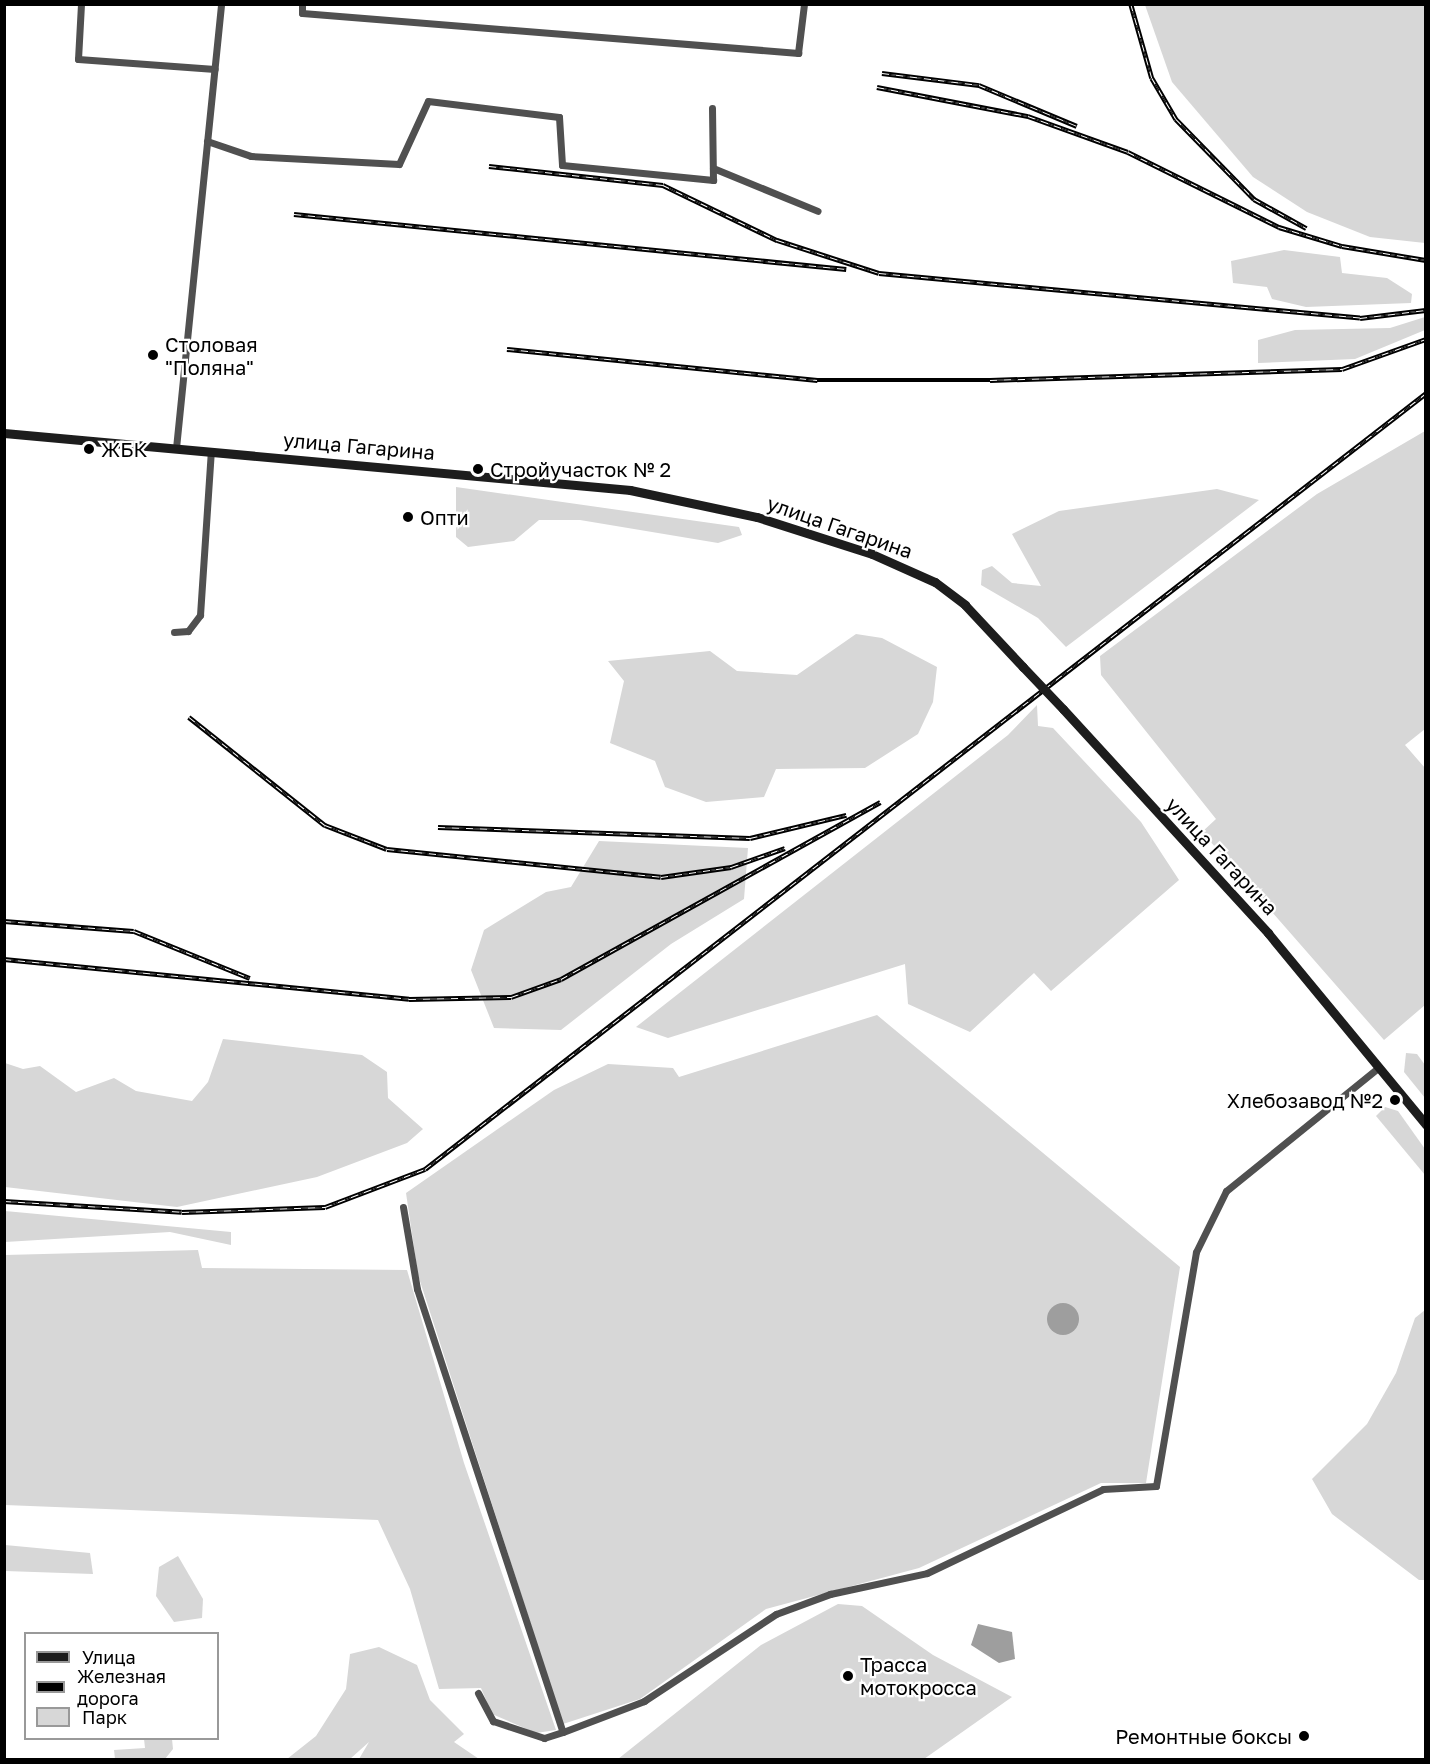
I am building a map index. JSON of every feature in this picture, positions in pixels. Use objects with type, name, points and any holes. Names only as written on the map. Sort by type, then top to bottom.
[{"type":"main road","name":"улица Гагарина","points":[[4,433],[630,490],[757,517],[880,557],[934,582],[965,605],[1213,870],[1425,1125]]},
{"type":"street","points":[[81,4],[78,59],[214,69]]},
{"type":"street","points":[[176,448],[221,4]]},
{"type":"street","points":[[302,4],[302,13],[798,53],[804,4]]},
{"type":"street","points":[[207,141],[252,156],[399,164],[428,101],[559,117],[562,165],[713,180],[712,108]]},
{"type":"street","points":[[713,168],[818,211]]},
{"type":"street","points":[[174,632],[188,631],[200,615],[211,451]]},
{"type":"street","points":[[478,1693],[493,1720],[544,1738],[644,1701],[776,1614],[830,1594],[927,1573],[1103,1489],[1156,1486],[1197,1252],[1226,1191],[1379,1068]]},
{"type":"street","points":[[403,1207],[417,1289],[563,1732]]},
{"type":"green space","points":[[1145,5],[1425,5],[1425,243],[1370,237],[1307,212],[1253,177],[1172,82]]},
{"type":"green space","points":[[1284,250],[1340,257],[1342,273],[1387,278],[1412,294],[1411,303],[1306,307],[1272,299],[1267,287],[1233,283],[1231,261]]},
{"type":"green space","points":[[1425,317],[1425,330],[1355,359],[1258,363],[1258,340],[1295,330],[1390,328]]},
{"type":"green space","points":[[1425,431],[1425,729],[1405,745],[1425,768],[1425,1005],[1384,1040],[1202,832],[1216,819],[1101,675],[1100,656],[1317,494]]},
{"type":"green space","points":[[456,487],[739,527],[742,535],[718,543],[580,520],[539,520],[514,541],[468,547],[456,537]]},
{"type":"green space","points":[[1217,489],[1259,500],[1066,647],[1038,618],[981,585],[982,570],[992,566],[1012,583],[1041,586],[1012,534],[1059,511]]},
{"type":"green space","points":[[856,634],[882,638],[937,667],[933,702],[918,734],[865,768],[776,769],[764,797],[706,802],[665,787],[655,761],[610,743],[624,681],[608,661],[710,651],[737,671],[797,675]]},
{"type":"green space","points":[[1037,705],[1038,726],[1053,728],[1141,822],[1179,880],[1051,991],[1034,973],[970,1032],[908,1004],[905,964],[668,1038],[636,1027],[1008,735]]},
{"type":"green space","points":[[599,841],[748,848],[744,899],[671,944],[561,1030],[494,1028],[471,970],[484,930],[546,892],[571,887]]},
{"type":"green space","points":[[877,1015],[1180,1267],[1146,1483],[1101,1483],[919,1568],[766,1609],[640,1699],[563,1724],[418,1275],[406,1193],[554,1090],[608,1064],[673,1068],[679,1077]]},
{"type":"green space","points":[[223,1039],[362,1055],[387,1072],[388,1098],[423,1129],[407,1143],[317,1177],[177,1207],[5,1187],[5,1063],[23,1069],[40,1066],[76,1092],[114,1078],[136,1091],[192,1101],[208,1082]]},
{"type":"green space","points":[[1406,1053],[1417,1054],[1425,1065],[1425,1098],[1404,1072]]},
{"type":"green space","points":[[1385,1107],[1398,1111],[1425,1149],[1425,1175],[1376,1116]]},
{"type":"green space","points":[[5,1211],[231,1232],[231,1245],[170,1232],[5,1242]]},
{"type":"green space","points":[[198,1250],[202,1268],[407,1270],[464,1463],[556,1730],[536,1733],[492,1714],[481,1688],[439,1689],[410,1589],[378,1520],[5,1505],[5,1255]]},
{"type":"green space","points":[[1425,1310],[1426,1580],[1419,1580],[1332,1514],[1312,1479],[1367,1424],[1396,1373],[1415,1318]]},
{"type":"green space","points":[[5,1545],[90,1553],[93,1574],[5,1571]]},
{"type":"green space","points":[[178,1556],[203,1599],[202,1618],[174,1622],[156,1596],[159,1567]]},
{"type":"green space","name":"Трасса мотокросса","points":[[838,1604],[862,1606],[933,1655],[1012,1697],[924,1759],[618,1759],[761,1645]]},
{"type":"green space","points":[[379,1647],[417,1665],[430,1700],[464,1734],[454,1742],[479,1759],[359,1759],[369,1742],[350,1759],[287,1759],[316,1736],[346,1689],[350,1654]]},
{"type":"green space","points":[[144,1740],[172,1740],[173,1749],[165,1759],[115,1759],[114,1750],[145,1748]]},
{"type":"shaded area","points":[[1063,1303],[1074,1308],[1079,1319],[1074,1330],[1063,1335],[1052,1330],[1047,1319],[1052,1308]]},
{"type":"shaded area","points":[[978,1624],[1012,1632],[1015,1659],[999,1663],[971,1645]]},
{"type":"railway","points":[[1131,4],[1152,78],[1176,119],[1254,199],[1306,228]]},
{"type":"railway","points":[[882,73],[979,85],[1077,126]]},
{"type":"railway","points":[[877,87],[1028,116],[1128,152],[1279,227],[1342,246],[1426,260]]},
{"type":"railway","points":[[489,166],[663,185],[777,240],[879,273],[1360,318],[1426,310]]},
{"type":"railway","points":[[294,214],[846,269]]},
{"type":"railway","points":[[507,349],[817,380],[990,380],[1342,369],[1426,339]]},
{"type":"railway","points":[[4,1201],[182,1212],[325,1207],[425,1169],[1426,393]]},
{"type":"railway","points":[[189,717],[325,825],[387,849],[661,877],[731,867],[785,848]]},
{"type":"railway","points":[[4,959],[409,999],[511,997],[561,979],[880,802]]},
{"type":"railway","points":[[438,827],[750,838],[846,815]]},
{"type":"railway","points":[[4,921],[134,931],[250,978]]},
{"type":"place","name":"Столовая \"Поляна\"","points":[[153,355]]},
{"type":"place","name":"ЖБК","points":[[89,449]]},
{"type":"place","name":"Стройучасток № 2","points":[[478,469]]},
{"type":"place","name":"Опти","points":[[408,517]]},
{"type":"place","name":"Хлебозавод №2","points":[[1395,1100]]},
{"type":"place","name":"Трасса мотокросса","points":[[848,1676]]},
{"type":"place","name":"Ремонтные боксы","points":[[1304,1736]]}]
